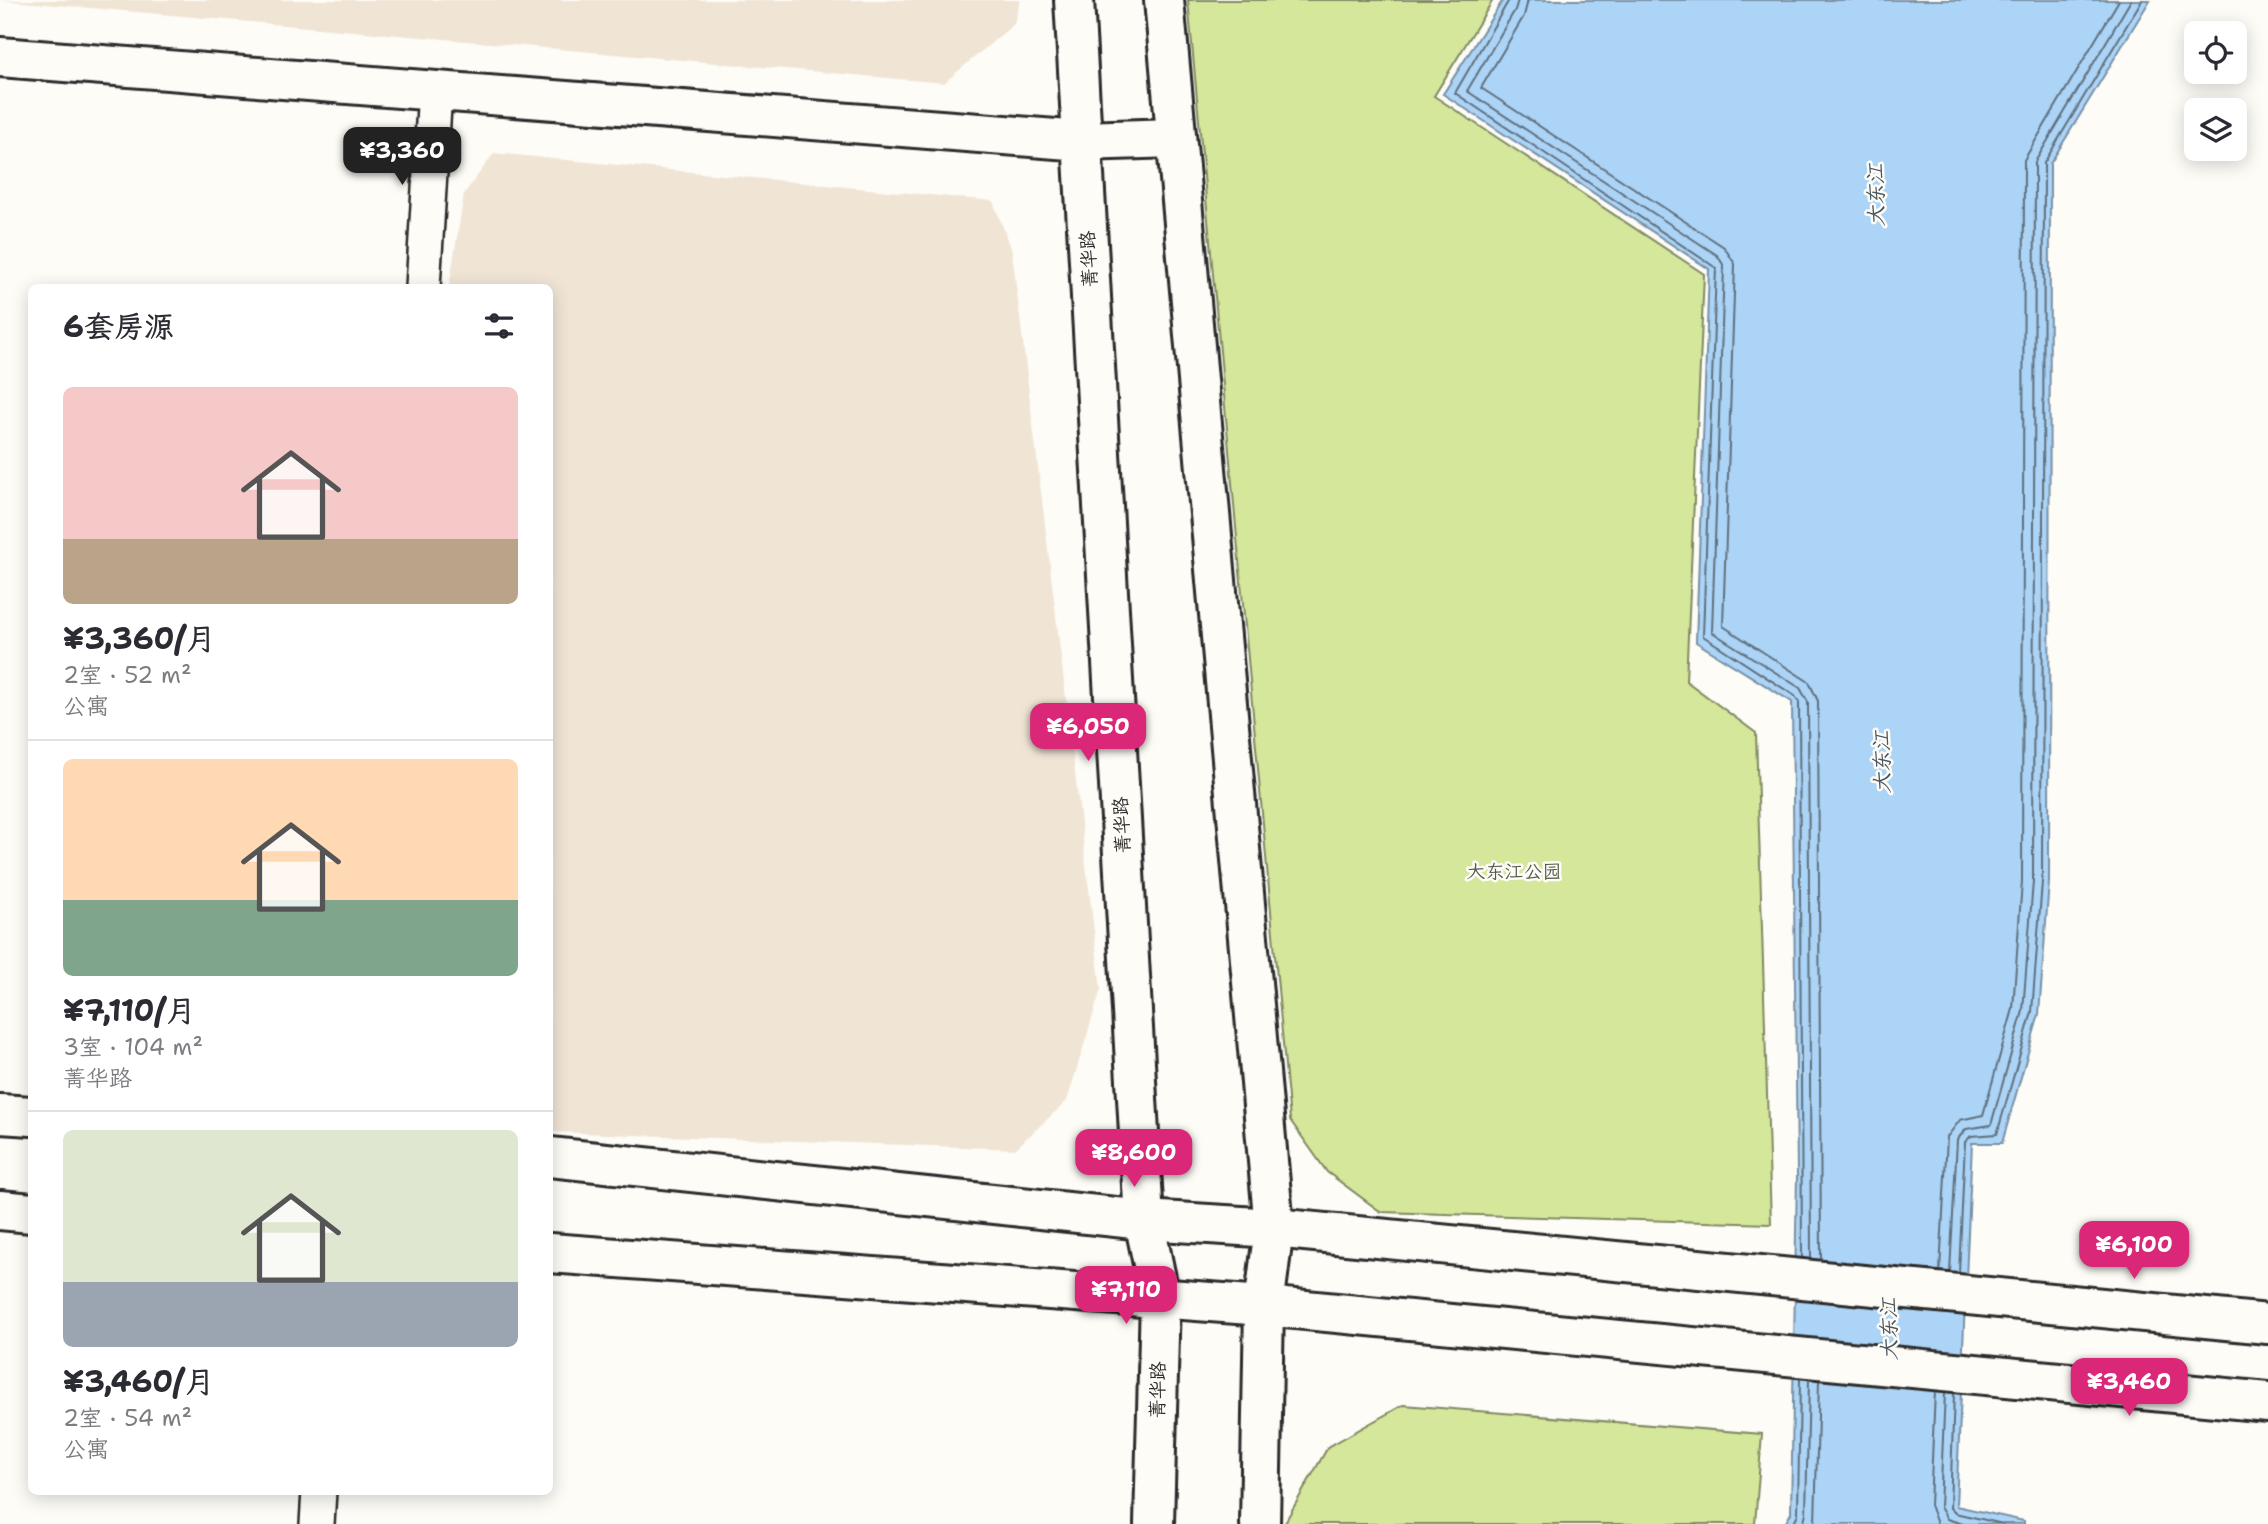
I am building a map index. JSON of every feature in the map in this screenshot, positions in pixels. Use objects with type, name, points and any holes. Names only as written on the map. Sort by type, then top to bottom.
[{"type":"street","name":"菁华路","points":[[1074,0],[1144,1220],[1160,1298],[1154,1524]]},
{"type":"street","points":[[1164,0],[1274,1228],[1264,1306],[1260,1524]]},
{"type":"street","points":[[0,57],[1082,141],[1175,138]]},
{"type":"street","points":[[423,284],[435,90]]},
{"type":"street","points":[[0,1114],[28,1116]]},
{"type":"street","points":[[553,1157],[1144,1220],[1274,1228],[2268,1324]]},
{"type":"street","points":[[0,1210],[28,1213]]},
{"type":"street","points":[[553,1253],[1264,1306],[2268,1402]]},
{"type":"street","points":[[317,1524],[319,1495]]},
{"type":"shaded area","points":[[0,0],[1020,0],[1014,24],[944,83]]},
{"type":"shaded area","points":[[494,153],[993,201],[1012,251],[1101,989],[1067,1101],[1015,1149],[553,1132],[553,284],[449,284],[464,194]]},
{"type":"green space","name":"大东江公园","points":[[1188,0],[1493,0],[1434,96],[1704,274],[1686,681],[1756,733],[1771,1224],[1381,1212],[1327,1172],[1290,1120]]},
{"type":"green space","points":[[1403,1405],[1762,1434],[1755,1524],[1284,1524],[1328,1447]]},
{"type":"water","name":"大东江","points":[[1503,0],[2150,0],[2050,164],[2049,882],[2039,1014],[2002,1143],[1972,1143],[1956,1506],[2024,1521],[2024,1524],[1785,1524],[1791,1513],[1797,1175],[1792,702],[1696,642],[1709,269],[1443,94]]}]
